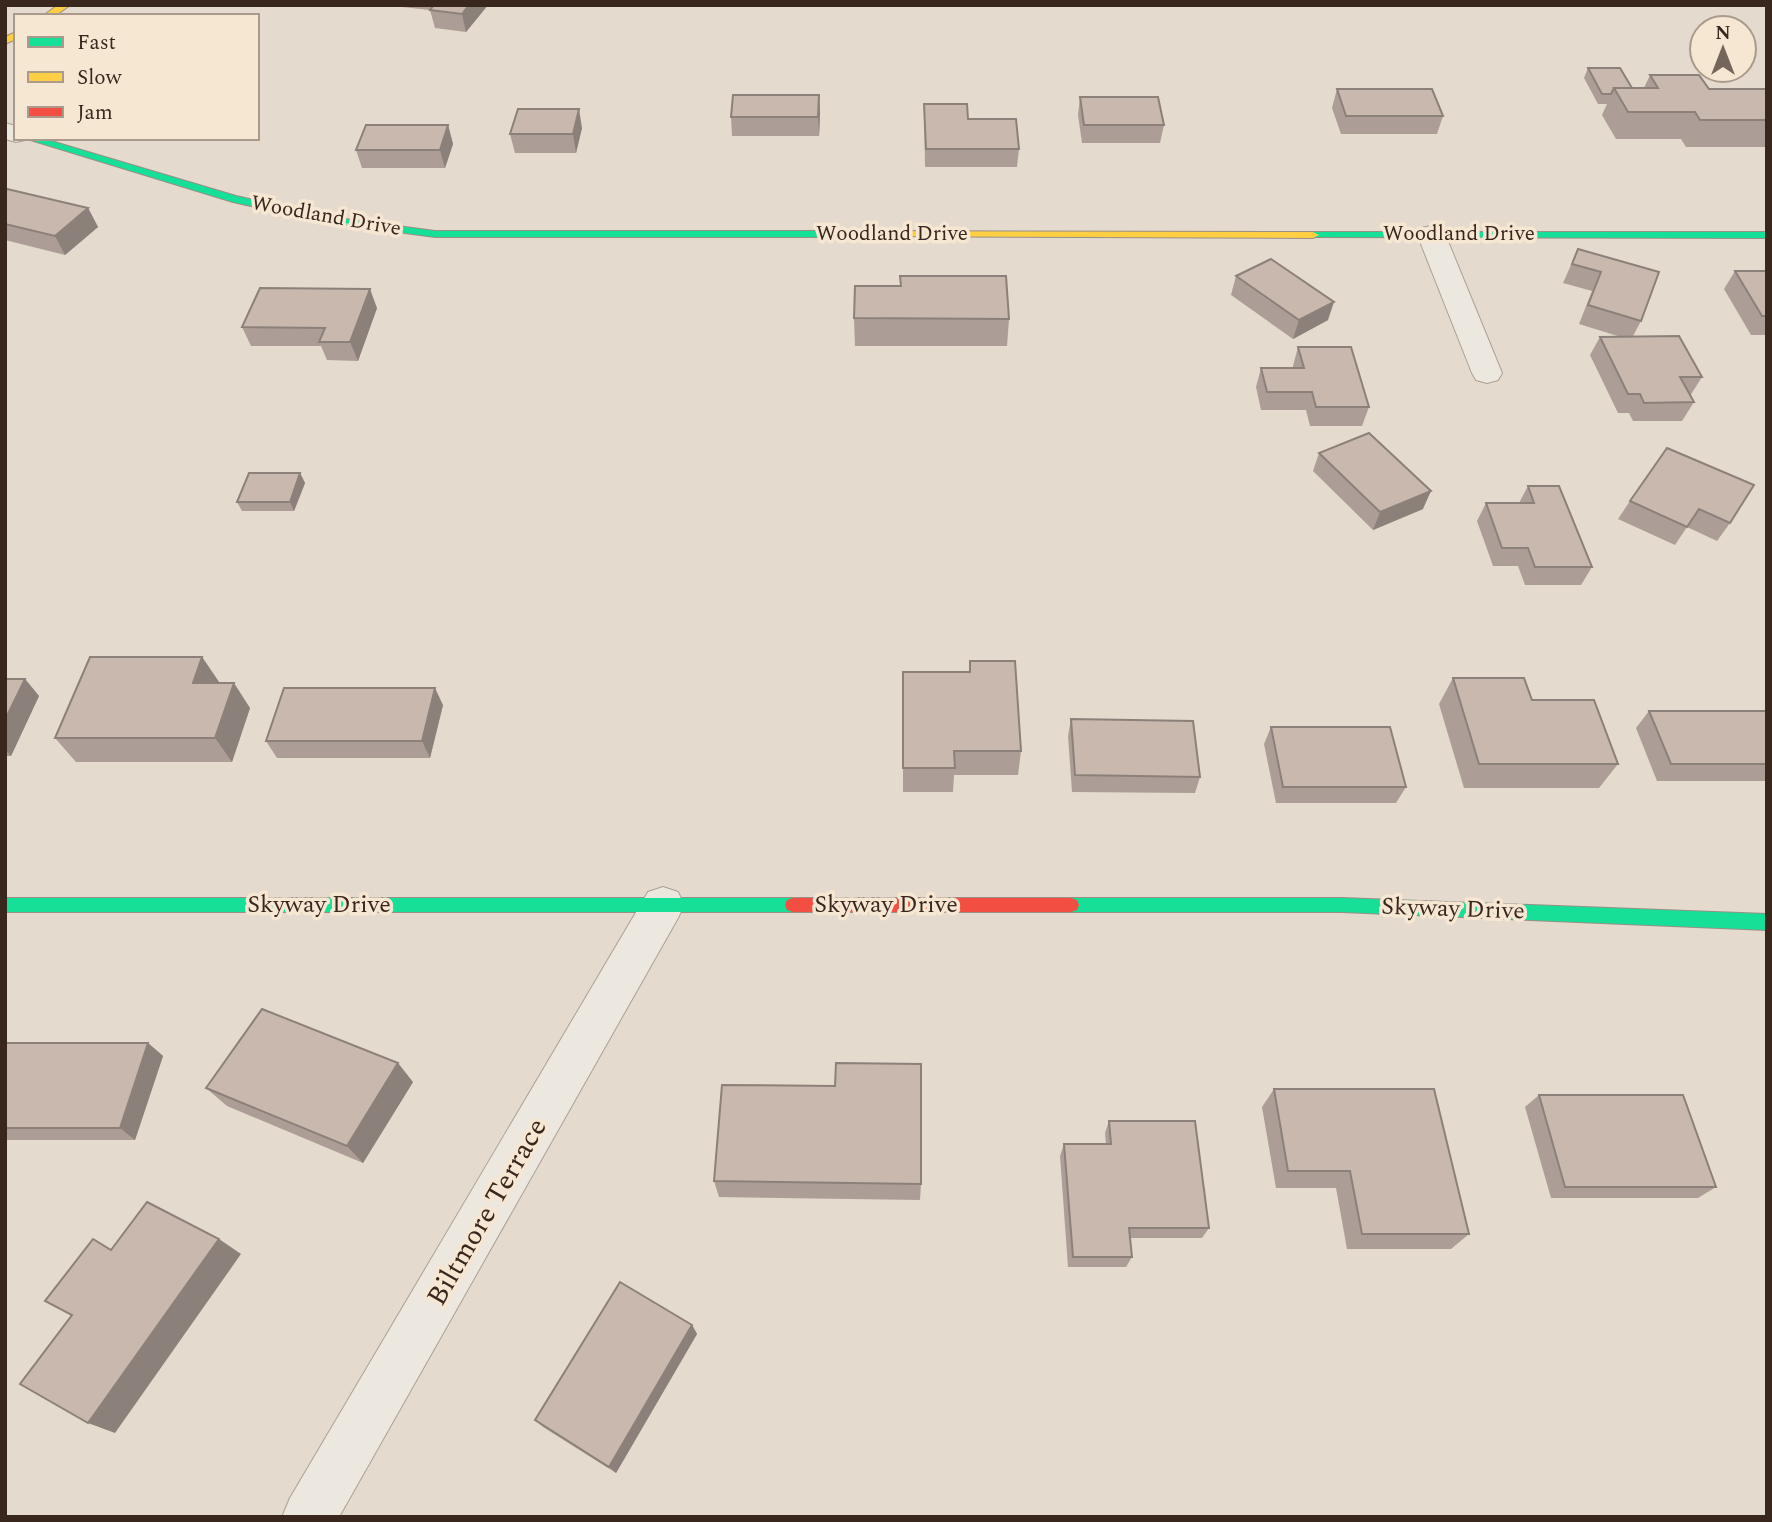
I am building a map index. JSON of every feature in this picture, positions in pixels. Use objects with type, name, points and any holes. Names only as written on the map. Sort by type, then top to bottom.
[{"type":"street","name":"Woodland Drive","points":[[36,140],[233,199],[323,219],[435,234],[1767,235]]},
{"type":"street","points":[[1431,234],[1487,373]]},
{"type":"street","name":"Skyway Drive","points":[[5,905],[1342,905],[1767,922]]},
{"type":"street","name":"Biltmore Terrace","points":[[309,1517],[663,905]]},
{"type":"building","points":[[434,5],[469,5],[462,14],[430,10]]},
{"type":"building","points":[[1588,68],[1620,68],[1632,88],[1614,88],[1611,94],[1602,94]]},
{"type":"building","points":[[1650,75],[1688,75],[1688,84],[1705,84],[1709,89],[1767,89],[1767,120],[1700,120],[1695,112],[1628,112],[1614,88],[1658,88]]},
{"type":"building","points":[[1337,89],[1432,89],[1443,116],[1346,116]]},
{"type":"building","points":[[733,95],[819,95],[818,117],[731,117]]},
{"type":"building","points":[[1080,97],[1158,97],[1164,125],[1084,125]]},
{"type":"building","points":[[924,104],[967,104],[968,119],[1016,119],[1019,149],[926,149]]},
{"type":"building","points":[[518,109],[579,109],[573,134],[510,134]]},
{"type":"building","points":[[366,125],[448,125],[440,150],[356,150]]},
{"type":"building","points":[[7,189],[88,208],[55,236],[5,224]]},
{"type":"building","points":[[1578,249],[1659,272],[1641,321],[1588,305],[1601,272],[1572,264]]},
{"type":"building","points":[[1271,259],[1334,302],[1299,320],[1236,276]]},
{"type":"building","points":[[1735,271],[1767,271],[1767,316],[1762,316]]},
{"type":"building","points":[[900,276],[1006,276],[1009,319],[854,318],[855,286],[901,286]]},
{"type":"building","points":[[260,288],[370,289],[350,342],[319,342],[325,328],[242,327]]},
{"type":"building","points":[[1679,336],[1702,377],[1680,377],[1694,402],[1644,403],[1640,394],[1628,394],[1600,337]]},
{"type":"building","points":[[1298,347],[1351,347],[1369,407],[1316,407],[1312,392],[1267,392],[1261,368],[1304,368]]},
{"type":"building","points":[[1369,433],[1431,491],[1380,512],[1319,453]]},
{"type":"building","points":[[1667,448],[1754,485],[1730,523],[1699,509],[1687,527],[1630,501]]},
{"type":"building","points":[[249,473],[300,473],[290,502],[237,502]]},
{"type":"building","points":[[1528,486],[1559,486],[1592,567],[1535,567],[1528,548],[1502,548],[1486,503],[1534,503]]},
{"type":"building","points":[[90,657],[202,657],[193,683],[234,683],[215,738],[55,738]]},
{"type":"building","points":[[970,661],[1015,661],[1021,751],[954,751],[955,768],[903,768],[903,672],[970,672]]},
{"type":"building","points":[[1453,678],[1524,678],[1532,700],[1594,700],[1618,764],[1479,764]]},
{"type":"building","points":[[5,679],[25,679],[5,720]]},
{"type":"building","points":[[284,688],[435,688],[422,741],[266,741]]},
{"type":"building","points":[[1649,711],[1767,711],[1767,764],[1671,764]]},
{"type":"building","points":[[1071,719],[1193,721],[1200,777],[1075,775]]},
{"type":"building","points":[[1271,727],[1390,727],[1406,787],[1283,787]]},
{"type":"building","points":[[262,1009],[398,1063],[347,1146],[206,1088]]},
{"type":"building","points":[[5,1043],[148,1043],[120,1128],[5,1128]]},
{"type":"building","points":[[836,1063],[921,1064],[921,1184],[714,1181],[722,1085],[835,1086]]},
{"type":"building","points":[[1274,1089],[1434,1089],[1469,1234],[1362,1234],[1350,1171],[1288,1171]]},
{"type":"building","points":[[1539,1095],[1683,1095],[1716,1187],[1565,1187]]},
{"type":"building","points":[[1109,1121],[1195,1121],[1209,1228],[1129,1228],[1132,1257],[1073,1257],[1064,1144],[1111,1144]]},
{"type":"building","points":[[147,1202],[219,1239],[88,1423],[20,1384],[72,1315],[45,1301],[93,1239],[111,1250]]},
{"type":"building","points":[[620,1282],[692,1325],[609,1467],[535,1420]]},
{"type":"traffic: fast","points":[[36,140],[233,199],[323,219],[435,234],[827,234]]},
{"type":"traffic: fast","points":[[1313,235],[1767,235]]},
{"type":"traffic: fast","points":[[5,905],[793,905]]},
{"type":"traffic: fast","points":[[1071,905],[1342,905],[1767,922]]},
{"type":"traffic: slow","points":[[51,14],[65,5]]},
{"type":"traffic: slow","points":[[5,41],[14,36]]},
{"type":"traffic: slow","points":[[827,234],[1313,235]]},
{"type":"traffic: jam","points":[[793,905],[1071,905]]}]
